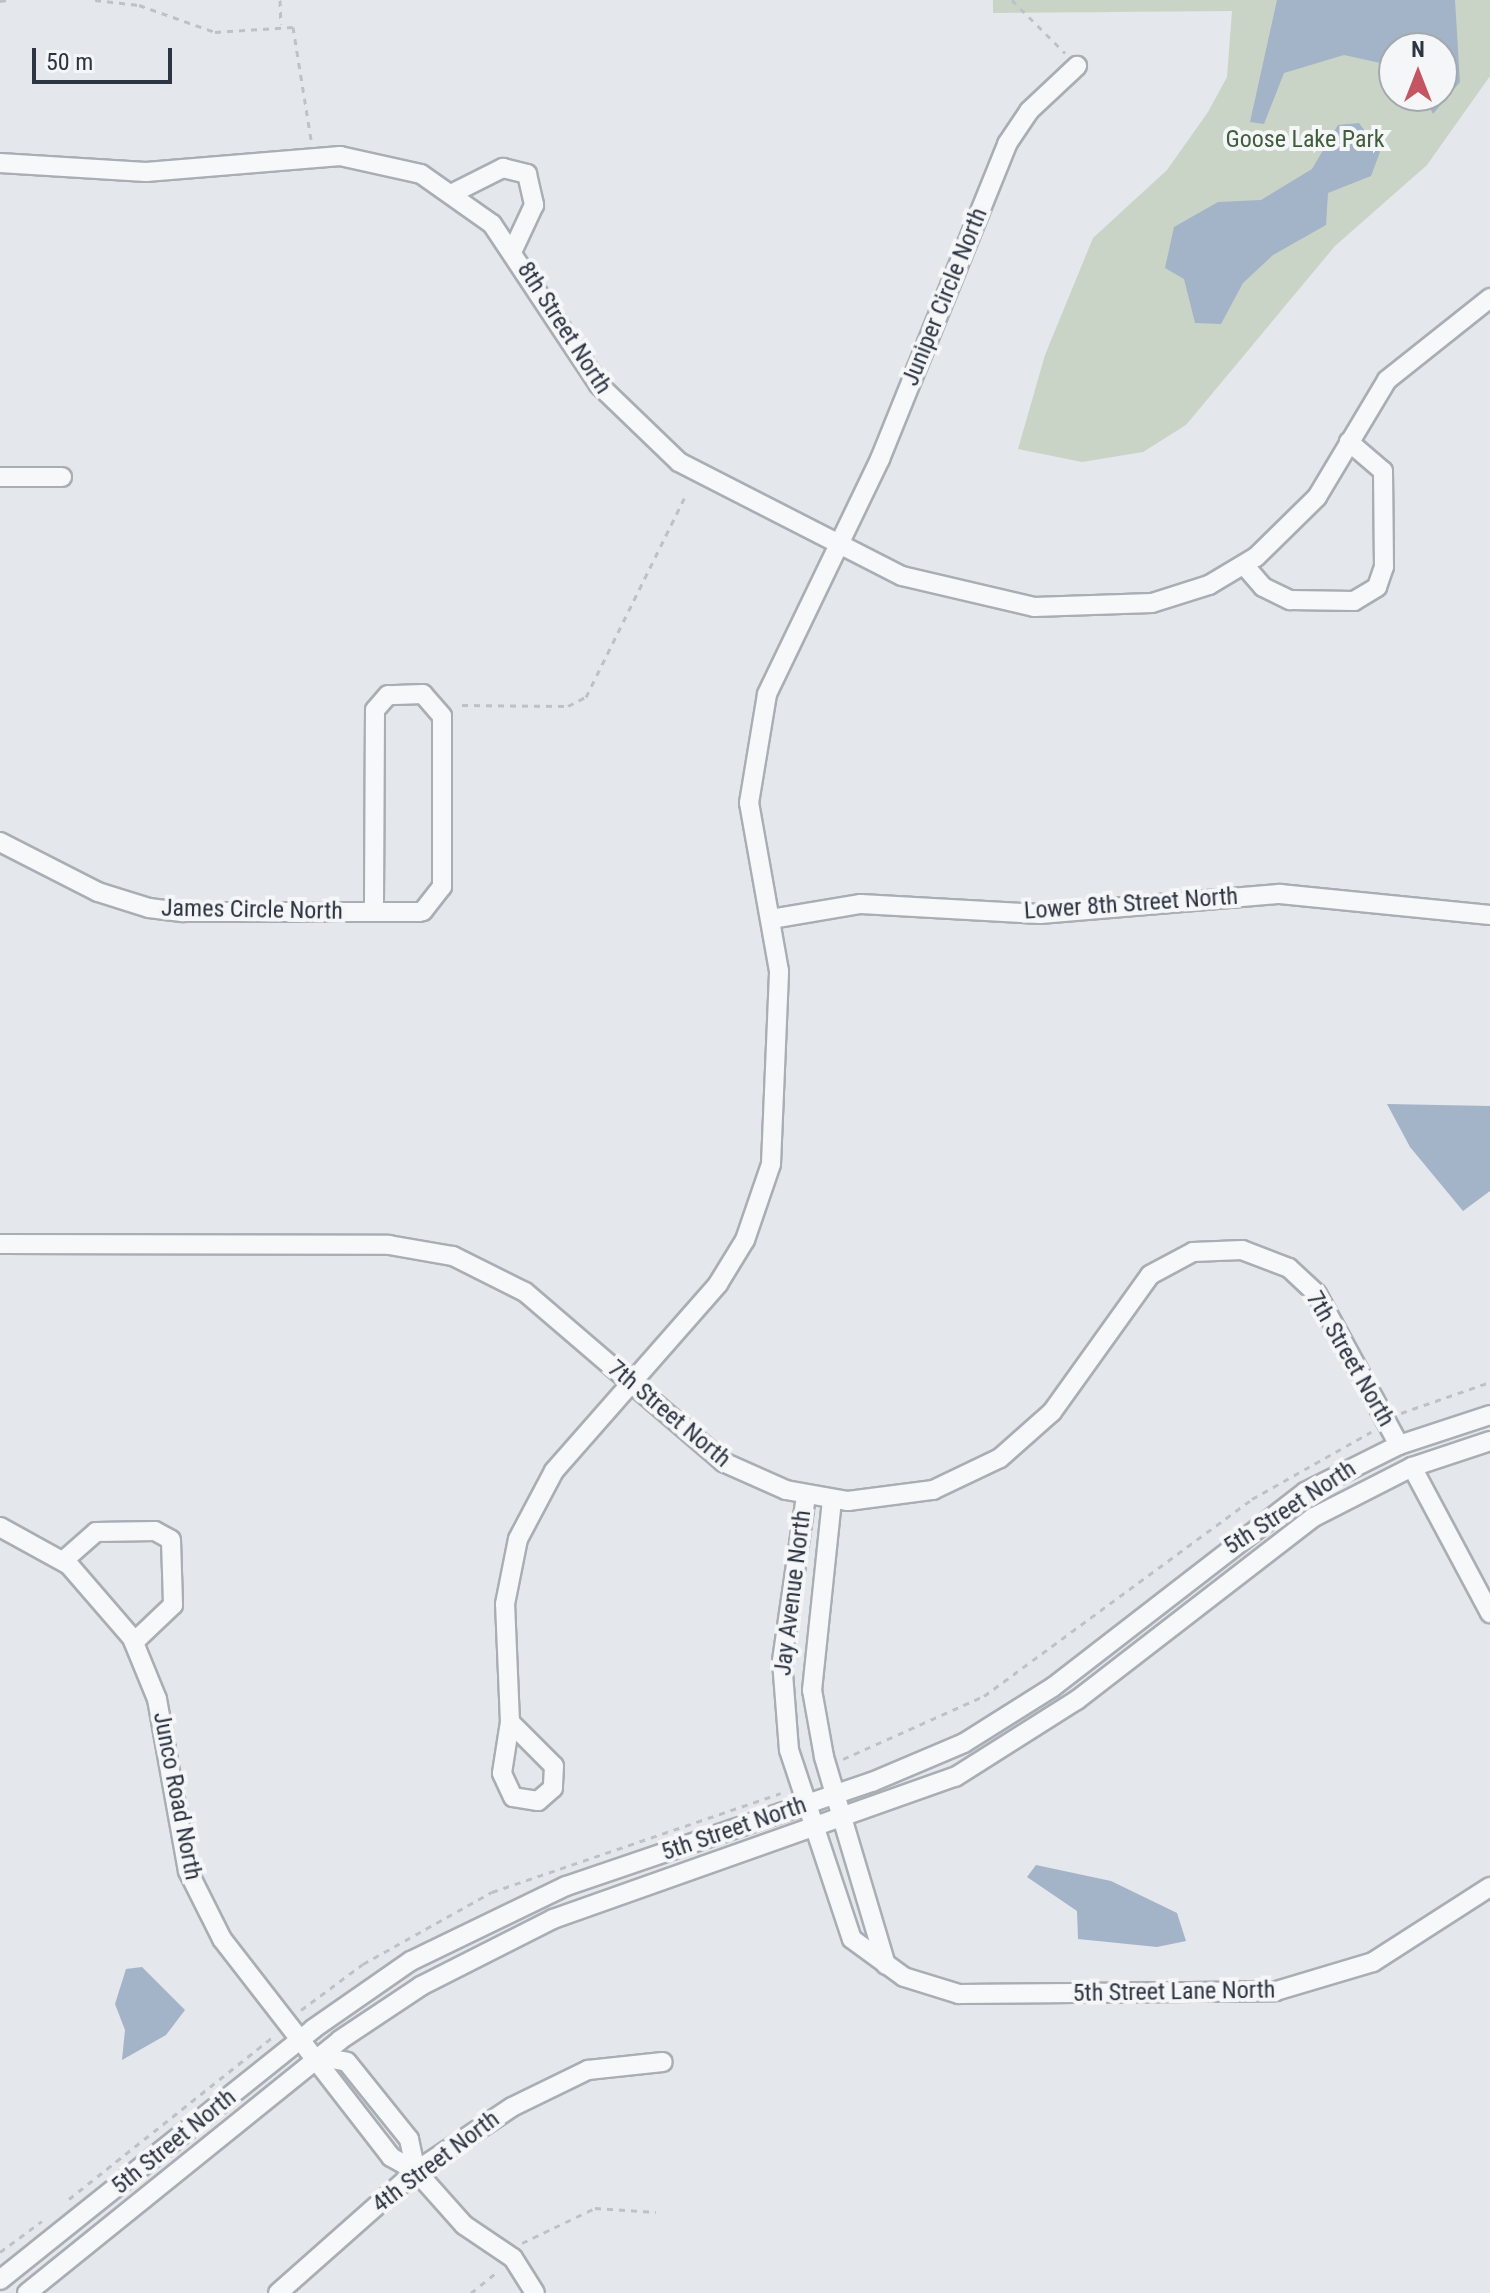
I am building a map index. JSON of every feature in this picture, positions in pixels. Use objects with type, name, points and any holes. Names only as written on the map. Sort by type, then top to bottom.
[{"type":"street","name":"Juniper Circle North","points":[[510,1722],[505,1604],[521,1531],[554,1471],[724,1276],[766,1183],[779,1095],[771,919],[750,830],[752,751],[773,679],[838,545],[1007,144],[1029,111],[1077,66]]},
{"type":"street","name":"8th Street North","points":[[0,163],[146,172],[352,156],[408,169],[455,192],[513,250],[594,378],[646,436],[698,474],[838,545],[945,591],[1053,608],[1152,603],[1244,565],[1308,509],[1402,364],[1490,298]]},
{"type":"street","points":[[455,192],[503,168],[527,174],[535,199],[527,233],[513,250]]},
{"type":"street","points":[[1244,565],[1263,587],[1290,600],[1354,601],[1377,587],[1384,571],[1384,475],[1375,457],[1349,442]]},
{"type":"street","points":[[0,477],[62,477]]},
{"type":"street","name":"James Circle North","points":[[0,842],[98,892],[149,908],[374,912],[423,911],[441,893],[442,716],[423,694],[390,694],[375,710],[374,912]]},
{"type":"street","name":"Lower 8th Street North","points":[[771,919],[861,904],[1040,914],[1280,894],[1490,915]]},
{"type":"street","name":"7th Street North","points":[[0,1244],[429,1250],[516,1285],[714,1457],[806,1496],[832,1500],[923,1492],[1000,1458],[1052,1412],[1144,1280],[1178,1258],[1216,1248],[1268,1257],[1306,1282],[1399,1445]]},
{"type":"street","name":"5th Street North","points":[[0,2280],[303,2037],[411,1961],[506,1911],[835,1795],[992,1727],[1279,1509],[1399,1445],[1490,1415]]},
{"type":"street","name":"5th Street North","points":[[27,2293],[320,2057],[421,1986],[512,1937],[926,1790],[1016,1742],[1285,1536],[1412,1467],[1490,1441]]},
{"type":"street","points":[[1412,1467],[1490,1613]]},
{"type":"street","name":"Jay Avenue North","points":[[806,1496],[781,1683],[786,1736],[814,1829]]},
{"type":"street","name":"Jay Avenue North","points":[[832,1500],[811,1658],[817,1728],[843,1819]]},
{"type":"street","name":"Junco Road North","points":[[0,1527],[63,1561],[134,1642],[160,1710],[196,1891],[222,1939],[320,2057],[391,2157],[416,2171],[464,2225],[513,2258],[535,2293]]},
{"type":"street","points":[[63,1561],[96,1532],[155,1531],[171,1540],[173,1605],[134,1642]]},
{"type":"street","points":[[843,1819],[886,1965]]},
{"type":"street","name":"5th Street Lane North","points":[[814,1829],[857,1948],[914,1982],[959,1994],[1263,1993],[1373,1962],[1490,1887]]},
{"type":"street","name":"4th Street North","points":[[278,2293],[416,2171],[559,2081],[614,2064],[663,2062]]},
{"type":"path","points":[[0,1],[7,0]]},
{"type":"path","points":[[95,0],[154,9],[215,32],[281,24],[299,35],[311,141]]},
{"type":"path","points":[[280,0],[281,24]]},
{"type":"path","points":[[1012,0],[1077,66]]},
{"type":"path","points":[[462,705],[563,707],[586,697],[687,493]]},
{"type":"path","points":[[1397,1415],[1490,1382]]},
{"type":"path","points":[[843,1759],[984,1696],[1252,1499],[1376,1430]]},
{"type":"path","points":[[58,2208],[254,2047],[278,2035]]},
{"type":"path","points":[[522,2243],[595,2208],[656,2212]]},
{"type":"path","points":[[0,2252],[46,2217]]},
{"type":"path","points":[[471,2293],[497,2272]]},
{"type":"green space","name":"Goose Lake Park","points":[[993,0],[1490,0],[1490,76],[1427,165],[1335,246],[1186,425],[1143,452],[1082,462],[1018,449],[1045,355],[1093,238],[1167,170],[1208,112],[1227,77],[1232,11],[993,13]]},
{"type":"water","points":[[1277,0],[1455,0],[1457,32],[1378,32],[1378,62],[1344,55],[1284,73],[1264,124],[1250,122]]},
{"type":"water","points":[[1359,123],[1380,152],[1371,176],[1328,193],[1326,225],[1273,255],[1243,283],[1221,324],[1195,323],[1184,279],[1165,268],[1174,227],[1218,202],[1261,200],[1312,169],[1338,125]]},
{"type":"water","points":[[1387,1104],[1490,1106],[1490,1191],[1463,1211],[1410,1147]]},
{"type":"water","points":[[1036,1865],[1111,1881],[1177,1913],[1186,1941],[1157,1947],[1078,1939],[1077,1911],[1027,1877]]},
{"type":"water","points":[[142,1967],[185,2010],[166,2035],[122,2060],[125,2030],[115,2004],[126,1969]]}]
